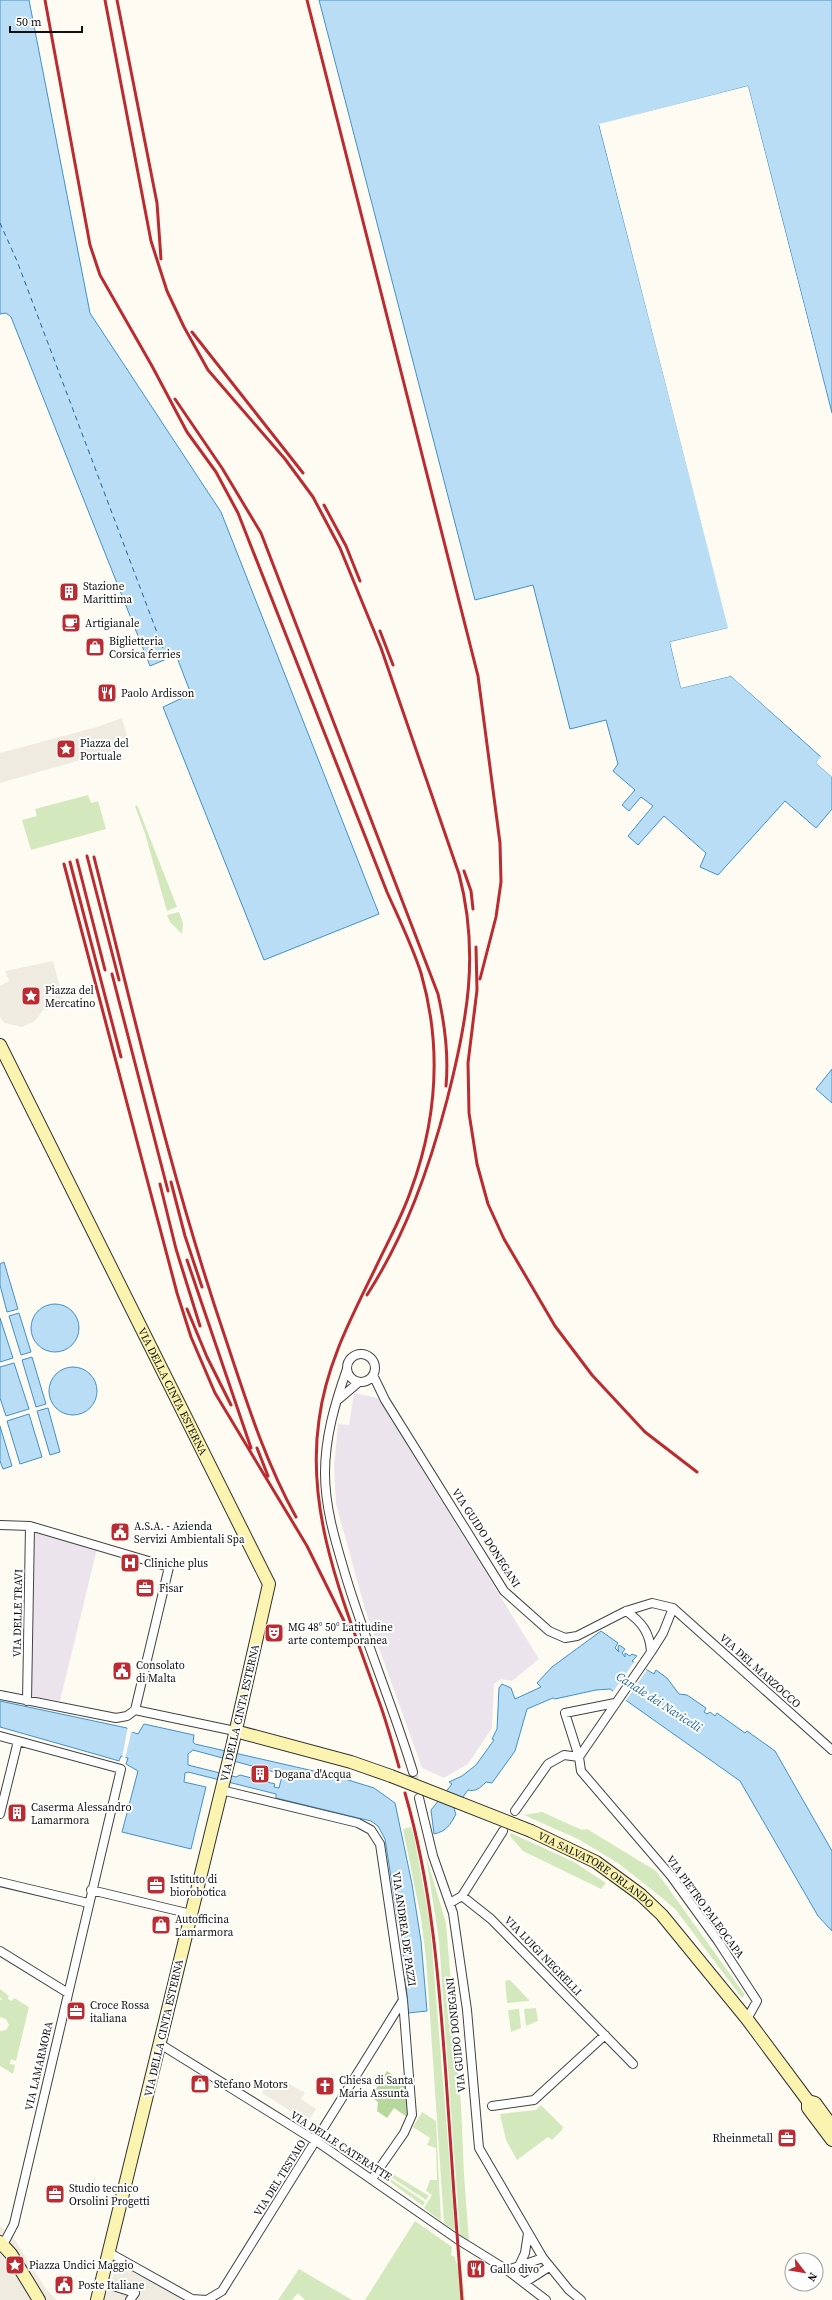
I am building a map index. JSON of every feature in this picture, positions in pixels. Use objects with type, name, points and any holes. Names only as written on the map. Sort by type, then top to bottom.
[{"type":"main road","name":"VIA DELLA CINTA ESTERNA","points":[[0,1038],[3,1049],[268,1580],[267,1598],[232,1746],[97,2300]]},
{"type":"main road","name":"VIA SALVATORE ORLANDO","points":[[235,1731],[350,1762],[531,1831],[596,1862],[641,1895],[682,1937],[747,2019],[808,2101],[808,2108],[832,2140]]},
{"type":"main road","name":"VIA SALVATORE ORLANDO","points":[[808,2101],[815,2103],[832,2126]]},
{"type":"main road","points":[[2,2243],[38,2300]]},
{"type":"street","points":[[337,1401],[342,1394],[359,1382],[367,1380],[373,1375],[375,1366],[371,1357],[362,1354],[353,1356],[349,1360],[347,1369],[337,1401],[329,1429],[325,1474],[329,1513],[337,1547],[364,1634],[400,1729],[413,1772]]},
{"type":"street","points":[[347,1369],[351,1378],[359,1382]]},
{"type":"street","name":"VIA GUIDO DONEGANI","points":[[373,1375],[385,1400],[504,1591],[549,1631],[569,1638],[626,1611]]},
{"type":"street","points":[[0,1525],[30,1526],[169,1567],[134,1710],[127,1716],[116,1718],[0,1695]]},
{"type":"street","name":"VIA DELLE TRAVI","points":[[27,1701],[30,1526]]},
{"type":"street","name":"VIA DEL MARZOCCO","points":[[626,1611],[652,1603],[673,1608],[832,1750]]},
{"type":"street","points":[[579,1756],[651,1652],[665,1629],[673,1608]]},
{"type":"street","points":[[626,1611],[639,1621],[646,1631],[650,1640],[651,1652]]},
{"type":"street","points":[[579,1756],[564,1713],[615,1703]]},
{"type":"street","points":[[134,1710],[235,1731]]},
{"type":"street","points":[[0,1736],[18,1741],[0,1814]]},
{"type":"street","name":"VIA LAMARMORA","points":[[2,2243],[14,2224],[120,1769],[18,1741]]},
{"type":"street","points":[[515,1812],[548,1764],[564,1755],[579,1756]]},
{"type":"street","name":"VIA PIETRO PALEOCAPA","points":[[579,1756],[578,1763],[584,1776],[672,1876],[718,1940],[757,2001],[747,2019]]},
{"type":"street","name":"VIA ANDREA DE' PAZZI","points":[[221,1790],[358,1823],[375,1835],[380,1844],[403,2000],[412,2115],[404,2133],[391,2154],[372,2179]]},
{"type":"street","name":"VIA GUIDO DONEGANI","points":[[419,1798],[433,1856],[450,1903],[466,2010],[478,2143],[543,2258],[569,2290],[581,2300]]},
{"type":"street","points":[[450,1903],[462,1896],[503,1831]]},
{"type":"street","points":[[0,1882],[88,1903]]},
{"type":"street","points":[[91,1890],[191,1914]]},
{"type":"street","name":"VIA LUIGI NEGRELLI","points":[[462,1896],[491,1919],[633,2064]]},
{"type":"street","points":[[0,1951],[68,1993]]},
{"type":"street","name":"VIA DEL TESTAIO","points":[[207,2300],[222,2291],[403,2000]]},
{"type":"street","points":[[492,2106],[534,2100],[604,2035]]},
{"type":"street","name":"VIA DELLE CATERATTE","points":[[160,2044],[372,2179],[457,2239],[507,2270],[546,2300]]},
{"type":"street","points":[[519,2266],[525,2253],[528,2233]]},
{"type":"street","points":[[108,2252],[192,2299],[207,2300]]},
{"type":"street","points":[[507,2270],[543,2258]]},
{"type":"street","points":[[524,2283],[549,2267]]},
{"type":"street","points":[[101,2282],[135,2293],[130,2300]]},
{"type":"shaded area","name":"Piazza del Portuale","points":[[122,718],[130,746],[0,783],[0,753],[97,727]]},
{"type":"shaded area","name":"Piazza del Mercatino","points":[[53,961],[65,1007],[43,1010],[35,1021],[22,1027],[4,1023],[0,1017],[0,986],[9,981],[5,971]]},
{"type":"shaded area","points":[[354,1393],[378,1398],[539,1659],[512,1681],[501,1679],[494,1684],[492,1728],[468,1764],[444,1778],[422,1768],[365,1609],[336,1504],[334,1467],[338,1424],[349,1425]]},
{"type":"shaded area","points":[[32,1529],[97,1549],[60,1701],[26,1695]]},
{"type":"shaded area","points":[[269,2082],[277,2087],[287,2085],[288,2083],[305,2093],[301,2099],[316,2109],[308,2122],[262,2093]]},
{"type":"shaded area","name":"Piazza Undici Maggio","points":[[0,2226],[15,2240],[46,2289],[57,2300],[0,2300]]},
{"type":"shaded area","points":[[115,2261],[181,2298],[180,2300],[103,2300],[111,2285]]},
{"type":"green space","points":[[88,795],[91,803],[98,801],[106,829],[31,850],[22,820],[37,816],[35,809]]},
{"type":"green space","points":[[137,805],[177,907],[167,911],[145,834],[135,806]]},
{"type":"green space","points":[[179,912],[183,923],[182,934],[170,922],[167,915]]},
{"type":"green space","points":[[542,1812],[582,1830],[587,1829],[656,1871],[745,1995],[742,1998],[676,1910],[661,1897],[618,1863],[578,1839],[524,1815]]},
{"type":"green space","points":[[411,1827],[430,1923],[455,2229],[452,2229],[444,2223],[426,1958],[421,1918],[403,1829]]},
{"type":"green space","points":[[511,1833],[574,1862],[606,1883],[601,1889],[523,1851],[510,1836]]},
{"type":"green space","points":[[426,1856],[446,1923],[461,2105],[469,2242],[460,2236],[439,1941]]},
{"type":"green space","points":[[510,1980],[529,2001],[507,2003],[505,1981]]},
{"type":"green space","points":[[0,1989],[9,1996],[8,1999],[12,2001],[14,1998],[29,2007],[16,2061],[11,2059],[10,2064],[15,2065],[13,2074],[0,2066],[0,2031],[6,2030],[9,2025],[6,2019],[0,2017],[0,2000],[3,1999],[0,1998]]},
{"type":"green space","points":[[536,2008],[538,2021],[526,2026],[524,2009]]},
{"type":"green space","points":[[519,2009],[521,2028],[511,2032],[508,2010]]},
{"type":"green space","points":[[387,2071],[408,2089],[410,2100],[407,2117],[394,2108],[387,2118],[377,2111],[378,2102],[371,2097]]},
{"type":"green space","points":[[541,2105],[563,2127],[562,2130],[552,2140],[548,2137],[517,2160],[506,2140],[500,2114],[536,2110]]},
{"type":"green space","points":[[422,2112],[436,2121],[441,2221],[424,2208],[432,2195],[426,2191],[430,2180],[437,2180],[436,2148],[427,2145],[430,2138],[413,2127]]},
{"type":"green space","points":[[333,2137],[370,2160],[363,2162],[331,2140]]},
{"type":"green space","points":[[388,2171],[429,2196],[426,2200],[386,2174]]},
{"type":"green space","points":[[386,2176],[425,2202],[423,2206],[385,2178]]},
{"type":"green space","points":[[415,2221],[452,2247],[451,2255],[455,2257],[456,2263],[461,2266],[465,2300],[365,2300]]},
{"type":"green space","points":[[299,2269],[352,2300],[305,2300],[298,2293],[292,2300],[278,2300]]},
{"type":"water","points":[[0,0],[29,0],[90,313],[221,512],[379,914],[264,960],[163,707],[191,694],[176,655],[150,666],[11,317],[6,313],[0,314]]},
{"type":"water","points":[[319,0],[832,0],[832,413],[748,86],[599,125],[729,628],[670,642],[681,688],[731,676],[821,757],[816,763],[832,777],[832,809],[816,828],[785,801],[718,875],[700,867],[706,853],[664,816],[638,845],[628,836],[653,806],[641,797],[629,811],[622,805],[635,790],[613,771],[618,764],[606,720],[570,729],[533,585],[475,600]]},
{"type":"water","points":[[832,1069],[832,1103],[816,1089]]},
{"type":"water","points":[[4,1262],[18,1309],[7,1312],[0,1285],[0,1264]]},
{"type":"water","points":[[50,1304],[60,1304],[69,1308],[75,1314],[78,1319],[78,1337],[69,1348],[60,1352],[50,1352],[41,1348],[35,1342],[31,1333],[31,1323],[35,1314],[41,1308]]},
{"type":"water","points":[[19,1313],[31,1352],[21,1355],[9,1316]]},
{"type":"water","points":[[0,1318],[13,1358],[0,1362]]},
{"type":"water","points":[[32,1357],[46,1404],[36,1407],[22,1360]]},
{"type":"water","points":[[14,1363],[29,1409],[6,1416],[0,1398],[0,1367]]},
{"type":"water","points":[[68,1367],[78,1367],[87,1371],[93,1377],[96,1382],[96,1400],[87,1411],[78,1415],[68,1415],[59,1411],[53,1405],[49,1396],[49,1386],[53,1377],[59,1371]]},
{"type":"water","points":[[48,1408],[60,1452],[50,1455],[37,1411]]},
{"type":"water","points":[[29,1414],[42,1457],[20,1464],[7,1421]]},
{"type":"water","points":[[0,1426],[12,1466],[3,1469],[0,1461]]},
{"type":"water","name":"Canale dei Navicelli","points":[[601,1631],[618,1643],[615,1648],[619,1652],[619,1645],[625,1649],[622,1653],[625,1657],[625,1653],[630,1656],[632,1654],[637,1656],[632,1661],[654,1674],[656,1670],[667,1678],[679,1694],[687,1695],[706,1708],[704,1712],[707,1714],[710,1712],[715,1716],[717,1713],[745,1733],[747,1731],[775,1751],[832,1851],[832,1931],[818,1916],[740,1781],[610,1689],[596,1690],[555,1699],[553,1698],[527,1709],[515,1751],[492,1783],[486,1782],[478,1789],[468,1790],[454,1809],[456,1814],[450,1824],[442,1831],[434,1834],[431,1810],[452,1784],[449,1782],[462,1776],[476,1765],[494,1740],[492,1739],[497,1729],[499,1688],[502,1684],[511,1688],[515,1699],[541,1687],[537,1683],[552,1667]]},
{"type":"water","points":[[0,1701],[127,1728],[129,1731],[138,1734],[144,1724],[194,1735],[193,1742],[195,1744],[327,1774],[333,1771],[341,1774],[345,1779],[374,1788],[395,1803],[412,1884],[421,1941],[427,2011],[408,2013],[405,1967],[385,1839],[378,1826],[371,1821],[276,1798],[276,1794],[188,1772],[185,1773],[184,1782],[206,1787],[191,1849],[122,1832],[138,1771],[126,1764],[128,1758],[121,1756],[119,1761],[0,1727]],"holes":[[[193,1750],[278,1773],[279,1771],[283,1772],[279,1788],[274,1787],[275,1784],[240,1775],[236,1777],[188,1765],[188,1754]]]},
{"type":"pier","points":[[748,86],[832,415],[746,88],[601,126],[730,628],[729,630],[673,644],[682,686],[732,674],[823,755],[819,763],[832,775],[832,777],[816,763],[821,756],[731,676],[681,688],[670,642],[728,628],[599,124]]},
{"type":"pier","points":[[637,1658],[636,1661],[647,1670],[625,1702],[612,1693]]},
{"type":"pier","points":[[128,1726],[134,1731],[131,1733],[125,1759],[122,1758]]},
{"type":"ferry route","points":[[0,223],[17,261],[167,659]]},
{"type":"tunnel","points":[[413,1772],[419,1798]]},
{"type":"railway","points":[[45,0],[90,245],[100,275],[152,366],[187,432],[216,472],[238,513],[387,892],[414,952],[428,1000],[434,1055],[434,1082],[431,1109],[420,1163],[403,1210],[333,1361],[322,1400],[316,1456],[318,1491],[323,1526],[331,1561],[341,1595],[383,1713],[399,1767]]},
{"type":"railway","points":[[105,0],[151,241],[167,291],[184,327],[208,370],[285,459],[313,497],[340,548],[381,648],[459,874],[465,903],[469,932],[470,960],[468,988],[460,1043],[447,1100],[424,1176],[405,1225],[381,1272],[367,1295]]},
{"type":"railway","points":[[117,0],[157,203],[161,259]]},
{"type":"railway","points":[[307,0],[478,676],[500,843],[501,882],[496,917],[480,979]]},
{"type":"railway","points":[[192,332],[303,473]]},
{"type":"railway","points":[[175,399],[222,468],[261,533],[438,994],[446,1040],[446,1086]]},
{"type":"railway","points":[[324,505],[346,546],[360,581]]},
{"type":"railway","points":[[380,631],[393,665]]},
{"type":"railway","points":[[87,856],[119,980]]},
{"type":"railway","points":[[94,857],[155,1100],[188,1221],[257,1430],[275,1474],[296,1517]]},
{"type":"railway","points":[[77,860],[105,970]]},
{"type":"railway","points":[[70,862],[121,1057]]},
{"type":"railway","points":[[64,864],[177,1293],[191,1337],[215,1393],[307,1546],[349,1631]]},
{"type":"railway","points":[[464,871],[471,891],[473,909]]},
{"type":"railway","points":[[476,947],[477,990],[468,1063],[469,1113],[477,1164],[488,1204],[504,1239],[555,1326],[592,1375],[645,1432],[697,1472]]},
{"type":"railway","points":[[112,974],[168,1191]]},
{"type":"railway","points":[[171,1182],[185,1236],[202,1287]]},
{"type":"railway","points":[[160,1184],[176,1249],[200,1326]]},
{"type":"railway","points":[[187,1260],[251,1448]]},
{"type":"railway","points":[[187,1309],[207,1357],[231,1405]]},
{"type":"railway","points":[[257,1448],[268,1476]]},
{"type":"railway","points":[[405,1793],[422,1863],[437,1969],[462,2300]]},
{"type":"place","name":"Stazione Marittima","points":[[69,592]]},
{"type":"place","name":"Artigianale","points":[[71,623]]},
{"type":"place","name":"Biglietteria Corsica ferries","points":[[95,647]]},
{"type":"place","name":"Paolo Ardisson","points":[[107,693]]},
{"type":"place","name":"Piazza del Portuale","points":[[66,749]]},
{"type":"place","name":"Piazza del Mercatino","points":[[31,996]]},
{"type":"place","name":"A.S.A. - Azienda Servizi Ambientali Spa","points":[[120,1532]]},
{"type":"place","name":"Cliniche plus","points":[[130,1563]]},
{"type":"place","name":"Fisar","points":[[145,1588]]},
{"type":"place","name":"MG 48° 50° Latitudine arte contemporanea","points":[[274,1633]]},
{"type":"place","name":"Consolato di Malta","points":[[122,1671]]},
{"type":"place","name":"Dogana d'Acqua","points":[[260,1774]]},
{"type":"place","name":"Caserma Alessandro Lamarmora","points":[[17,1813]]},
{"type":"place","name":"Istituto di biorobotica","points":[[156,1885]]},
{"type":"place","name":"Autofficina Lamarmora","points":[[161,1925]]},
{"type":"place","name":"Croce Rossa italiana","points":[[76,2011]]},
{"type":"place","name":"Stefano Motors","points":[[200,2084]]},
{"type":"place","name":"Chiesa di Santa Maria Assunta","points":[[325,2086]]},
{"type":"place","name":"Rheinmetall","points":[[787,2138]]},
{"type":"place","name":"Studio tecnico Orsolini Progetti","points":[[55,2194]]},
{"type":"place","name":"Piazza Undici Maggio","points":[[15,2265]]},
{"type":"place","name":"Gallo divo","points":[[476,2269]]},
{"type":"place","name":"Poste Italiane","points":[[64,2285]]}]
